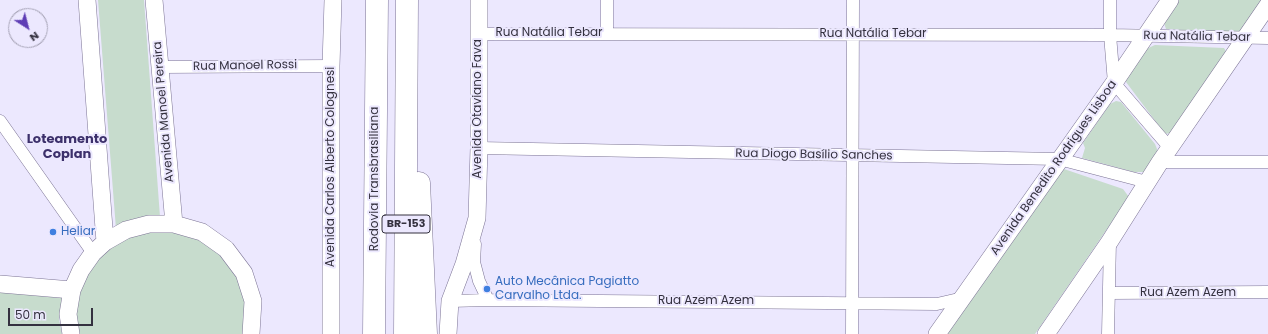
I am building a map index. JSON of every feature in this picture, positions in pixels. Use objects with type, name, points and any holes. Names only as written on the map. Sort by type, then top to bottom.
[{"type":"highway","name":"Rodovia Transbrasiliana","points":[[374,334],[377,0]]},
{"type":"highway","name":"BR-153","points":[[405,334],[407,0]]},
{"type":"highway","points":[[407,114],[418,166],[426,334]]},
{"type":"street","points":[[87,0],[99,248]]},
{"type":"street","name":"Avenida Manoel Pereira","points":[[154,0],[174,224]]},
{"type":"street","name":"Avenida Carlos Alberto Colognesi","points":[[331,334],[331,66],[333,0]]},
{"type":"street","name":"Avenida Otaviano Fava","points":[[479,0],[479,148],[474,262],[479,280],[488,300]]},
{"type":"street","points":[[607,0],[607,33]]},
{"type":"street","points":[[852,334],[853,0]]},
{"type":"street","points":[[1110,0],[1110,35],[1114,83],[1170,148]]},
{"type":"street","name":"Avenida Benedito Rodrigues Lisboa","points":[[937,334],[1114,83],[1170,0]]},
{"type":"street","points":[[1046,334],[1110,241],[1160,162],[1268,6]]},
{"type":"street","name":"Rua Natália Tebar","points":[[478,34],[607,33],[1110,35],[1145,37],[1268,38]]},
{"type":"street","name":"Rua Manoel Rossi","points":[[160,67],[331,66]]},
{"type":"street","points":[[0,121],[99,248]]},
{"type":"street","name":"Rua Diogo Basílio Sanches","points":[[479,148],[1059,159],[1147,182]]},
{"type":"street","points":[[1160,162],[1268,162]]},
{"type":"street","name":"Avenida Otaviano Fava","points":[[448,334],[450,301],[464,264],[476,218]]},
{"type":"street","points":[[71,334],[68,314],[72,290],[81,270],[99,248],[126,230],[150,224],[174,224],[202,232],[226,249],[244,273],[253,301],[251,334]]},
{"type":"street","points":[[1108,334],[1110,241]]},
{"type":"street","points":[[0,284],[72,290]]},
{"type":"street","name":"Rua Azem Azem","points":[[1109,294],[1268,292]]},
{"type":"street","name":"Rua Azem Azem","points":[[450,301],[488,300],[937,304],[963,298]]},
{"type":"street","points":[[937,304],[951,314]]},
{"type":"green space","points":[[98,0],[144,0],[160,217],[116,229]]},
{"type":"green space","points":[[1178,0],[1266,0],[1248,27],[1238,33],[1166,29],[1164,23]]},
{"type":"green space","points":[[1155,45],[1224,48],[1227,53],[1171,133],[1165,134],[1126,82],[1127,75],[1146,49]]},
{"type":"green space","points":[[1116,101],[1121,102],[1155,144],[1159,154],[1145,172],[1134,172],[1082,158],[1085,148],[1083,143],[1110,104]]},
{"type":"green space","points":[[1061,168],[1123,189],[1129,197],[1035,334],[947,334]]},
{"type":"green space","points":[[156,227],[186,231],[213,245],[234,267],[245,295],[244,334],[75,334],[74,303],[83,274],[101,250],[127,234]]},
{"type":"green space","points":[[0,292],[62,298],[59,319],[62,334],[0,334]]},
{"type":"place","name":"Heliar","points":[[53,232]]},
{"type":"place","name":"Auto Mecânica Pagiatto Carvalho Ltda.","points":[[487,289]]},
{"type":"district","name":"Loteamento Coplan","points":[[67,148]]}]
